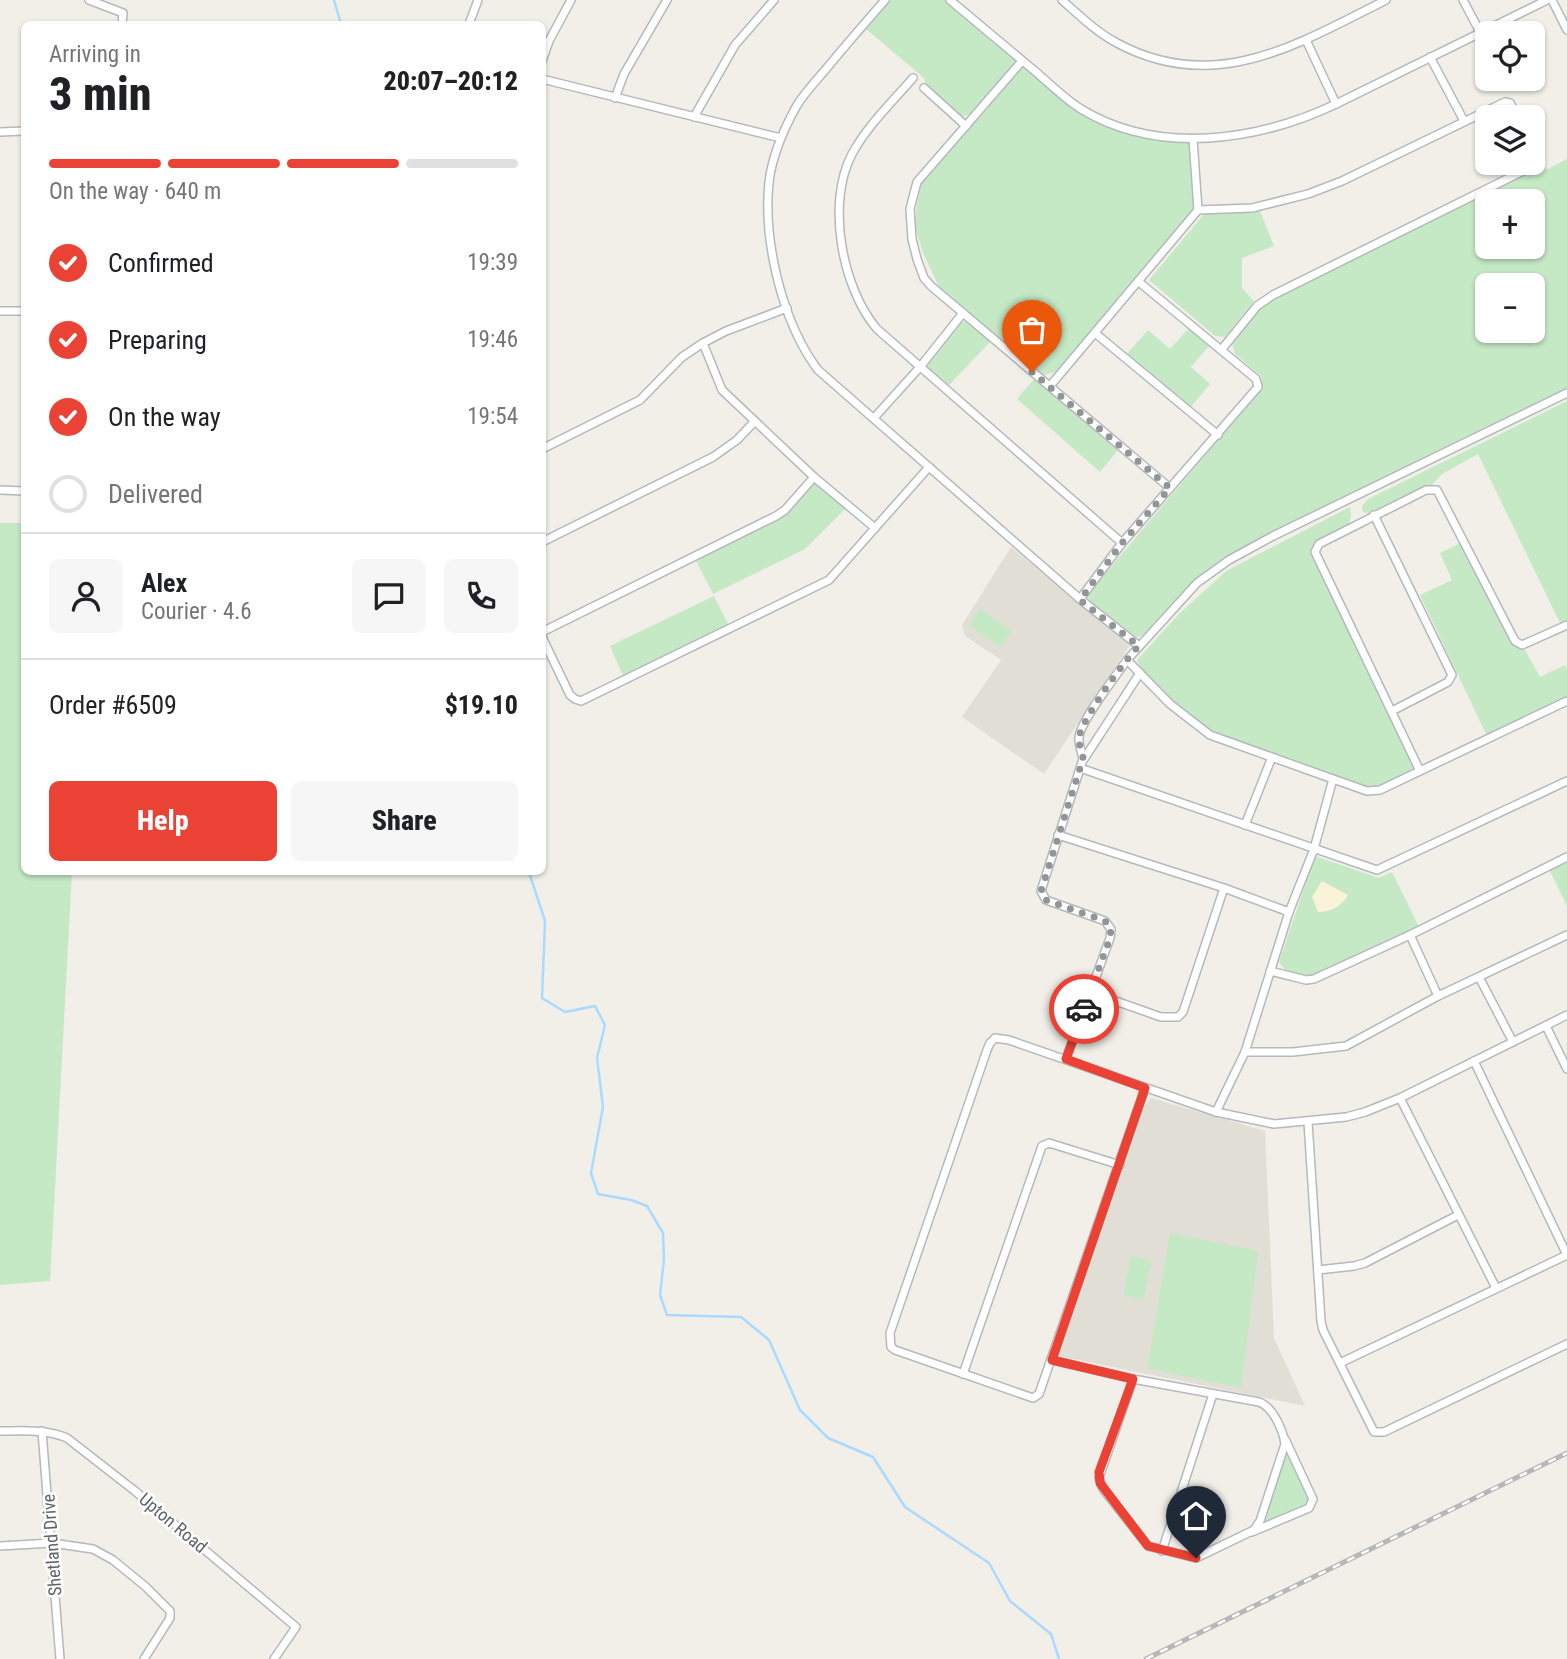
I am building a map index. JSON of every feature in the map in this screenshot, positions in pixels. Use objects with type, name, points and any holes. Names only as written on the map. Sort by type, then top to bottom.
[{"type":"street","points":[[89,0],[123,13],[122,21]]},
{"type":"street","points":[[470,21],[478,0]]},
{"type":"street","points":[[546,50],[571,0]]},
{"type":"street","points":[[615,98],[628,67],[667,0]]},
{"type":"street","points":[[694,117],[735,45],[774,0]]},
{"type":"street","points":[[884,0],[798,104],[781,138],[769,181],[770,219],[775,265],[787,308],[810,359],[818,370],[1080,600],[1139,646]]},
{"type":"street","points":[[950,0],[1070,101],[1107,122],[1149,135],[1193,139],[1228,135],[1307,118],[1475,34]]},
{"type":"street","points":[[1062,0],[1098,31],[1118,44],[1144,54],[1197,67],[1237,62],[1278,52],[1385,0]]},
{"type":"street","points":[[1463,0],[1475,23]]},
{"type":"street","points":[[1504,21],[1550,0],[1567,30]]},
{"type":"street","points":[[1307,40],[1336,104]]},
{"type":"street","points":[[1430,57],[1464,121]]},
{"type":"street","points":[[1022,61],[917,182],[910,209],[917,260],[924,278],[931,286],[1170,488]]},
{"type":"street","points":[[913,78],[852,153],[841,186],[842,257],[863,310],[877,329],[1122,543]]},
{"type":"street","points":[[546,80],[781,138]]},
{"type":"street","points":[[924,88],[966,126]]},
{"type":"street","points":[[1198,209],[1252,208],[1308,194],[1342,181],[1475,116]]},
{"type":"street","points":[[0,132],[21,131]]},
{"type":"street","points":[[1049,386],[1198,209],[1193,139]]},
{"type":"street","points":[[1222,349],[1265,300],[1515,175]]},
{"type":"street","points":[[1080,600],[1122,543],[1258,387],[1256,379],[1222,349],[1139,282]]},
{"type":"street","points":[[546,447],[640,400],[682,357],[703,343],[726,331],[787,308]]},
{"type":"street","points":[[0,312],[21,311]]},
{"type":"street","points":[[874,418],[920,367],[963,313]]},
{"type":"street","points":[[1095,333],[1218,435]]},
{"type":"street","points":[[703,343],[720,387],[814,477],[875,528]]},
{"type":"street","points":[[1083,759],[1080,733],[1097,703],[1127,660],[1197,583],[1229,560],[1273,536],[1567,393]]},
{"type":"street","points":[[546,540],[720,453],[755,421]]},
{"type":"street","points":[[546,643],[570,695],[581,701],[829,580],[929,467]]},
{"type":"street","points":[[546,632],[776,516],[785,510],[814,477]]},
{"type":"street","points":[[0,490],[21,491]]},
{"type":"street","points":[[1420,771],[1315,552],[1319,544],[1426,490],[1437,490],[1515,642],[1522,645],[1567,625]]},
{"type":"street","points":[[1374,515],[1452,675],[1448,682],[1392,711]]},
{"type":"street","points":[[1127,660],[1170,704],[1210,735],[1367,791],[1373,791],[1420,771],[1567,701]]},
{"type":"street","points":[[1066,1059],[1111,929],[1105,921],[1043,897],[1041,887],[1083,759],[1140,673]]},
{"type":"street","points":[[1245,825],[1272,757]]},
{"type":"street","points":[[1080,768],[1377,870],[1567,781]]},
{"type":"street","points":[[1216,1112],[1245,1052],[1289,912],[1314,849],[1333,779]]},
{"type":"street","points":[[1058,835],[1224,888],[1289,912]]},
{"type":"street","points":[[1270,971],[1310,980],[1410,935],[1567,857]]},
{"type":"street","points":[[1090,992],[1161,1017],[1178,1017],[1183,1012],[1224,888]]},
{"type":"street","points":[[1410,935],[1438,996]]},
{"type":"street","points":[[1245,1052],[1293,1052],[1346,1046],[1438,996],[1567,935]]},
{"type":"street","points":[[1479,977],[1513,1042]]},
{"type":"street","points":[[1145,1088],[1041,1392],[1033,1398],[895,1350],[889,1342],[890,1333],[990,1043],[995,1038],[1003,1038],[1066,1059],[1216,1112],[1274,1124],[1346,1117],[1400,1098],[1567,1015]]},
{"type":"street","points":[[1546,1026],[1567,1069]]},
{"type":"street","points":[[1340,1363],[1567,1255],[1474,1061]]},
{"type":"street","points":[[1400,1098],[1496,1288]]},
{"type":"street","points":[[1308,1122],[1323,1330],[1372,1430],[1377,1433],[1567,1343]]},
{"type":"street","points":[[963,1374],[1042,1146],[1049,1143],[1120,1165]]},
{"type":"street","points":[[1318,1270],[1365,1263],[1458,1215]]},
{"type":"street","points":[[1052,1360],[1133,1379],[1265,1404],[1283,1435],[1313,1504],[1196,1558],[1144,1544],[1103,1489],[1098,1478],[1133,1379]]},
{"type":"street","points":[[1162,1551],[1213,1394]]},
{"type":"street","points":[[0,1431],[42,1431]]},
{"type":"street","name":"Shetland Drive","points":[[42,1431],[60,1659]]},
{"type":"street","name":"Upton Road","points":[[42,1431],[54,1432],[67,1438],[93,1458],[296,1628],[274,1659]]},
{"type":"street","points":[[1251,1532],[1259,1521],[1284,1449],[1283,1435]]},
{"type":"street","points":[[0,1546],[52,1543],[103,1553],[168,1608],[170,1618],[144,1659]]},
{"type":"shaded area","points":[[1011,547],[1130,645],[1044,774],[962,717],[1001,660],[965,636],[962,625]]},
{"type":"shaded area","points":[[1151,1098],[1265,1131],[1274,1338],[1305,1406],[1058,1356],[1143,1108]]},
{"type":"green space","points":[[889,0],[947,0],[1019,60],[973,114],[958,117],[925,88],[925,79],[865,28]]},
{"type":"green space","points":[[1023,65],[1068,103],[1121,130],[1191,141],[1195,207],[1058,371],[1044,375],[939,287],[923,253],[916,230],[916,210],[921,185],[931,169]]},
{"type":"green space","points":[[1567,159],[1567,389],[1272,533],[1194,581],[1142,636],[1136,637],[1089,600],[1088,594],[1262,388],[1262,377],[1235,354],[1232,343],[1268,301],[1475,198],[1475,259],[1545,259],[1545,189],[1493,189],[1521,175],[1545,175],[1545,168]]},
{"type":"green space","points":[[1260,211],[1274,246],[1242,258],[1242,288],[1254,301],[1225,337],[1215,336],[1149,280],[1205,213]]},
{"type":"green space","points":[[968,321],[991,341],[949,385],[928,368],[928,362],[961,322]]},
{"type":"green space","points":[[1190,327],[1210,345],[1191,367],[1210,384],[1189,409],[1126,355],[1148,330],[1170,349]]},
{"type":"green space","points":[[1035,378],[1118,450],[1100,472],[1017,399]]},
{"type":"green space","points":[[1567,401],[1567,622],[1561,625],[1478,454],[1442,474],[1431,486],[1370,515],[1362,511],[1362,506],[1368,499]]},
{"type":"green space","points":[[814,480],[845,509],[805,549],[713,594],[695,559],[768,524]]},
{"type":"green space","points":[[1350,507],[1349,524],[1315,546],[1418,770],[1380,788],[1367,789],[1211,734],[1158,690],[1137,660],[1179,614],[1226,571]]},
{"type":"green space","points":[[0,523],[21,523],[21,875],[72,875],[50,1281],[0,1285]]},
{"type":"green space","points":[[1463,542],[1513,644],[1525,650],[1540,677],[1565,665],[1567,670],[1567,698],[1487,736],[1420,595],[1452,580],[1440,553]]},
{"type":"green space","points":[[714,596],[729,626],[624,678],[610,646]]},
{"type":"green space","points":[[980,609],[1012,631],[1000,647],[969,625]]},
{"type":"green space","points":[[1315,856],[1379,878],[1392,872],[1419,927],[1310,977],[1285,970],[1279,962]]},
{"type":"green space","points":[[1567,860],[1567,906],[1549,869]]},
{"type":"green space","points":[[1170,1233],[1258,1251],[1241,1388],[1147,1368]]},
{"type":"green space","points":[[1131,1256],[1152,1260],[1143,1300],[1123,1295]]},
{"type":"green space","points":[[1287,1448],[1310,1499],[1307,1507],[1261,1526]]},
{"type":"sand","points":[[1322,881],[1348,895],[1336,908],[1318,912],[1312,897]]},
{"type":"waterway","points":[[334,0],[340,21]]},
{"type":"waterway","points":[[530,875],[545,921],[542,998],[565,1012],[595,1006],[605,1025],[597,1058],[603,1107],[591,1173],[598,1194],[647,1206],[663,1233],[664,1259],[660,1295],[667,1315],[741,1317],[769,1340],[800,1410],[828,1438],[873,1457],[905,1507],[989,1563],[1010,1601],[1051,1634],[1059,1659]]},
{"type":"railway","points":[[1146,1659],[1567,1453]]},
{"type":"way so far","points":[[1032,372],[1170,488],[1122,543],[1080,600],[1139,646],[1097,703],[1080,733],[1079,741],[1084,756],[1041,891],[1046,900],[1105,921],[1111,929],[1084,1009]]},
{"type":"route","points":[[1084,1009],[1066,1059],[1145,1088],[1052,1360],[1133,1379],[1098,1478],[1103,1489],[1148,1546],[1196,1558]]}]
